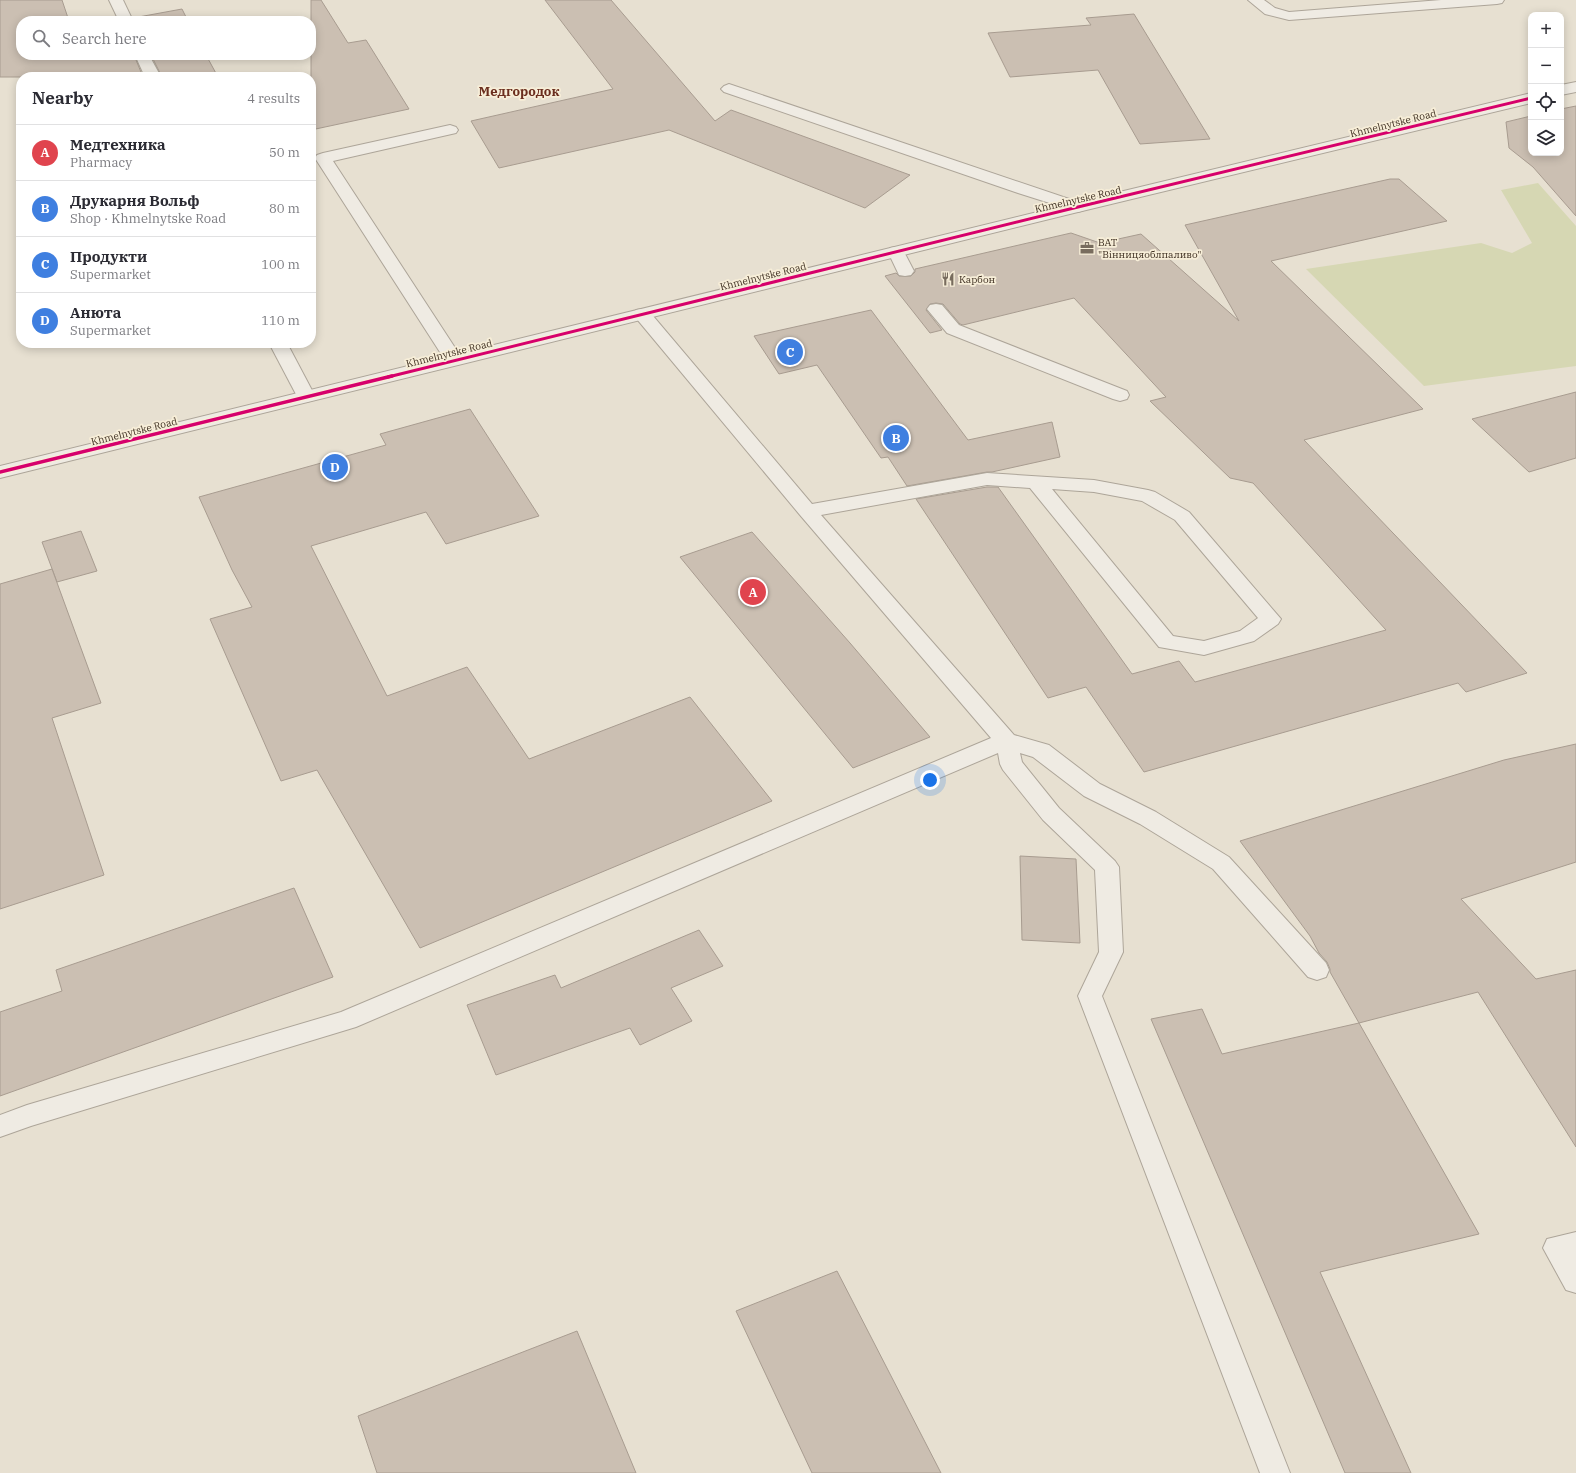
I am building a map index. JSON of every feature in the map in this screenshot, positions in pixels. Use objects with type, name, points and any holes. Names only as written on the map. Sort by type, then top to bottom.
[{"type":"street","points":[[116,0],[124,16]]},
{"type":"street","points":[[1255,0],[1270,11],[1289,16],[1496,0]]},
{"type":"street","points":[[144,60],[150,72]]},
{"type":"street","points":[[1564,89],[1576,87]]},
{"type":"street","points":[[729,89],[1024,190],[1078,206]]},
{"type":"street","name":"Khmelnytske Road","points":[[0,472],[1078,206],[1528,99]]},
{"type":"street","points":[[450,130],[323,158],[454,360]]},
{"type":"street","points":[[896,252],[905,271]]},
{"type":"street","points":[[936,309],[953,329],[1120,395]]},
{"type":"street","points":[[642,314],[807,511],[1006,741],[1011,764],[1051,814],[1106,867],[1111,952],[1090,996],[1275,1473]]},
{"type":"street","points":[[281,348],[306,396]]},
{"type":"street","points":[[807,511],[987,478],[1094,486],[1148,496],[1182,516],[1271,619],[1247,636],[1204,648],[1166,642],[1036,482]]},
{"type":"street","points":[[0,1126],[27,1116],[347,1020],[1006,741],[1041,750],[1092,790],[1148,818],[1221,863],[1317,970]]},
{"type":"street","points":[[1576,1244],[1557,1248],[1576,1281]]},
{"type":"green space","points":[[1538,183],[1576,226],[1576,366],[1424,386],[1306,269],[1481,243],[1512,253],[1532,243],[1501,190]]},
{"type":"building","points":[[0,0],[62,0],[67,16],[16,16],[16,60],[136,60],[141,72],[16,72],[16,77],[0,77]]},
{"type":"building","points":[[311,0],[321,0],[348,43],[366,40],[409,109],[316,129],[316,72],[311,72],[311,60],[316,60],[316,16],[311,16]]},
{"type":"building","points":[[545,0],[611,0],[715,121],[731,110],[910,175],[865,208],[669,130],[499,168],[471,121],[613,89]]},
{"type":"building","points":[[182,9],[186,16],[144,16]]},
{"type":"building","points":[[1134,14],[1210,139],[1140,144],[1098,70],[1010,77],[988,33],[1091,25],[1086,18]]},
{"type":"building","points":[[154,60],[209,60],[215,72],[160,72]]},
{"type":"building","points":[[1576,106],[1576,216],[1533,167],[1509,148],[1506,122],[1528,117],[1528,156],[1564,156],[1564,108]]},
{"type":"building","points":[[1390,179],[1399,179],[1447,221],[1271,261],[1423,409],[1304,440],[1527,673],[1466,692],[1458,683],[1144,772],[1086,687],[1048,698],[916,499],[987,487],[998,487],[1132,674],[1179,661],[1195,682],[1386,630],[1253,483],[1230,478],[1150,401],[1166,397],[1074,298],[963,325],[960,324],[943,304],[930,304],[926,310],[942,330],[930,333],[885,276],[896,273],[899,276],[911,276],[915,272],[915,269],[1071,233],[1100,243],[1141,234],[1239,321],[1185,225]]},
{"type":"building","points":[[871,310],[968,440],[1052,422],[1060,457],[992,472],[907,486],[888,457],[881,458],[817,365],[779,374],[754,336]]},
{"type":"building","points":[[1576,392],[1576,458],[1529,472],[1472,419]]},
{"type":"building","points":[[470,409],[539,516],[446,544],[426,512],[311,546],[387,696],[467,667],[529,759],[690,697],[772,801],[420,948],[317,770],[281,781],[210,619],[252,607],[232,570],[199,497],[386,445],[380,434]]},
{"type":"building","points":[[81,531],[97,571],[57,582],[42,542]]},
{"type":"building","points":[[752,532],[850,643],[930,737],[853,768],[680,557]]},
{"type":"building","points":[[52,569],[101,703],[52,718],[104,875],[0,909],[0,584]]},
{"type":"building","points":[[1576,744],[1576,862],[1461,899],[1536,979],[1576,970],[1576,1147],[1478,992],[1359,1023],[1330,972],[1327,962],[1319,953],[1310,936],[1240,841],[1504,760]]},
{"type":"building","points":[[1020,856],[1076,859],[1080,943],[1022,940]]},
{"type":"building","points":[[294,888],[333,977],[0,1096],[0,1012],[62,991],[56,970]]},
{"type":"building","points":[[699,930],[723,966],[671,988],[692,1021],[640,1045],[630,1028],[496,1075],[467,1005],[555,975],[561,988]]},
{"type":"building","points":[[1202,1009],[1222,1054],[1359,1023],[1479,1234],[1320,1272],[1411,1473],[1345,1473],[1151,1019]]},
{"type":"building","points":[[837,1271],[941,1473],[812,1473],[736,1311]]},
{"type":"building","points":[[577,1331],[636,1473],[377,1473],[358,1416]]},
{"type":"cycle path","points":[[0,472],[1078,207],[1528,99]]},
{"type":"place","name":"ВАТ \"Вінницяоблпаливо\"","points":[[1087,248]]},
{"type":"place","name":"Карбон","points":[[948,279]]},
{"type":"place","name":"Продукти","points":[[790,352]]},
{"type":"place","name":"Друкарня Вольф","points":[[896,438]]},
{"type":"place","name":"Анюта","points":[[335,467]]},
{"type":"place","name":"Медтехника","points":[[753,592]]},
{"type":"district","name":"Медгородок","points":[[519,91]]}]
